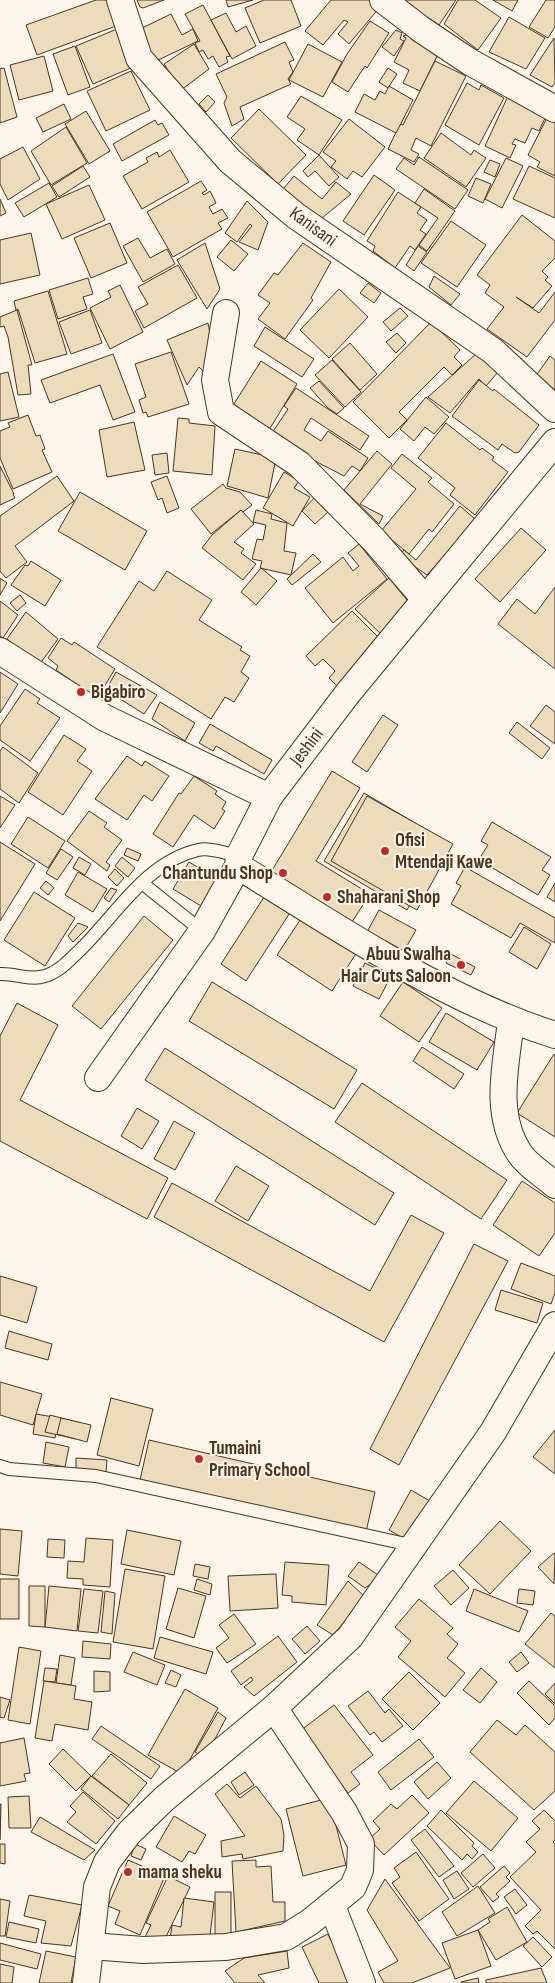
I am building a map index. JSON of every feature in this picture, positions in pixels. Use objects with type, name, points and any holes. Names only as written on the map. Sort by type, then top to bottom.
[{"type":"street","name":"Kanisani","points":[[120,0],[139,58],[230,161],[296,216],[493,351],[555,409]]},
{"type":"street","points":[[383,0],[422,30],[470,62],[555,109]]},
{"type":"street","points":[[226,312],[215,380],[221,412],[299,464],[374,540],[425,600]]},
{"type":"street","name":"Jeshini","points":[[98,1078],[202,931],[239,861],[269,797],[348,692],[555,442]]},
{"type":"street","points":[[0,651],[105,718],[269,797]]},
{"type":"street","points":[[239,861],[377,952],[511,1021],[555,1035]]},
{"type":"street","points":[[511,1021],[502,1093],[509,1135],[521,1156],[555,1185]]},
{"type":"street","points":[[86,1983],[97,1887],[107,1862],[129,1833],[164,1799],[274,1708],[350,1637],[493,1432],[555,1325]]},
{"type":"street","points":[[91,1946],[143,1950],[226,1948],[286,1937],[332,1906],[353,1886],[360,1870],[361,1844],[344,1812],[274,1708]]},
{"type":"street","points":[[332,1906],[362,1983]]},
{"type":"lane","points":[[0,974],[32,978],[57,972],[89,941],[142,883],[171,862],[199,849],[239,861]]},
{"type":"lane","points":[[142,883],[202,931]]},
{"type":"lane","points":[[0,1466],[9,1469],[96,1476],[414,1546]]},
{"type":"building","points":[[96,0],[107,0],[116,26],[37,55],[26,25]]},
{"type":"building","points":[[137,0],[164,0],[143,8],[140,7]]},
{"type":"building","points":[[226,0],[253,0],[228,7]]},
{"type":"building","points":[[264,0],[291,0],[301,26],[260,43],[245,8]]},
{"type":"building","points":[[331,0],[371,0],[380,7],[349,44],[338,34],[348,22],[344,20],[323,45],[305,31]]},
{"type":"building","points":[[402,0],[456,0],[439,25]]},
{"type":"building","points":[[458,0],[475,0],[501,18],[478,50],[444,24]]},
{"type":"building","points":[[493,0],[518,0],[512,11]]},
{"type":"building","points":[[546,0],[555,0],[555,27],[548,38],[529,27]]},
{"type":"building","points":[[203,5],[230,56],[226,57],[228,62],[219,67],[213,56],[208,59],[203,50],[199,52],[195,43],[200,41],[185,14]]},
{"type":"building","points":[[226,13],[236,32],[246,26],[256,46],[232,59],[211,20]]},
{"type":"building","points":[[171,14],[182,35],[193,29],[198,41],[152,63],[138,30]]},
{"type":"building","points":[[509,17],[545,38],[526,69],[489,52]]},
{"type":"building","points":[[370,21],[389,33],[367,68],[365,66],[348,92],[332,82],[347,54]]},
{"type":"building","points":[[117,29],[133,67],[93,84],[76,46]]},
{"type":"building","points":[[396,30],[402,33],[400,39],[404,41],[394,56],[382,47]]},
{"type":"building","points":[[409,34],[412,40],[439,52],[420,91],[403,83],[409,70],[394,62],[406,38],[403,36]]},
{"type":"building","points":[[554,38],[555,83],[552,87],[530,75]]},
{"type":"building","points":[[285,42],[294,60],[289,62],[293,72],[288,79],[291,84],[240,107],[244,119],[232,126],[224,103],[227,97],[216,74]]},
{"type":"building","points":[[194,44],[209,69],[181,90],[164,64]]},
{"type":"building","points":[[308,44],[342,62],[323,97],[289,80]]},
{"type":"building","points":[[75,46],[90,87],[68,95],[53,54]]},
{"type":"building","points":[[44,56],[53,91],[19,100],[10,65]]},
{"type":"building","points":[[435,61],[466,76],[431,146],[416,138],[411,150],[419,154],[414,162],[388,149],[400,124],[403,125]]},
{"type":"building","points":[[4,68],[17,117],[0,123],[0,69]]},
{"type":"building","points":[[388,68],[397,74],[388,88],[379,82]]},
{"type":"building","points":[[131,71],[150,110],[106,131],[87,91]]},
{"type":"building","points":[[467,83],[479,90],[481,85],[504,98],[479,145],[445,125]]},
{"type":"building","points":[[389,86],[413,100],[396,133],[355,112],[364,94],[375,100],[380,91],[385,94]]},
{"type":"building","points":[[208,95],[215,102],[206,112],[199,104]]},
{"type":"building","points":[[301,96],[342,120],[319,155],[297,140],[305,129],[287,117]]},
{"type":"building","points":[[508,96],[547,114],[539,131],[532,128],[525,143],[515,139],[512,144],[516,145],[510,158],[485,146]]},
{"type":"building","points":[[64,104],[71,119],[43,132],[36,118]]},
{"type":"building","points":[[259,109],[306,155],[278,184],[231,138]]},
{"type":"building","points":[[86,111],[110,151],[89,164],[65,124]]},
{"type":"building","points":[[549,114],[555,119],[555,176],[537,167],[540,162],[528,155]]},
{"type":"building","points":[[349,119],[385,147],[362,177],[353,171],[347,179],[331,167],[336,161],[323,152]]},
{"type":"building","points":[[155,120],[158,125],[162,123],[169,135],[122,161],[113,144]]},
{"type":"building","points":[[66,127],[87,163],[51,185],[31,151]]},
{"type":"building","points":[[441,133],[471,155],[474,150],[486,158],[466,187],[424,158]]},
{"type":"building","points":[[23,147],[40,179],[8,200],[0,184],[0,159]]},
{"type":"building","points":[[170,150],[189,182],[142,209],[123,176],[148,162],[146,158],[157,152],[159,157]]},
{"type":"building","points":[[319,155],[339,177],[329,186],[315,171],[308,177],[303,171]]},
{"type":"building","points":[[419,157],[468,190],[455,209],[396,169],[404,158],[414,165]]},
{"type":"building","points":[[506,158],[523,166],[502,208],[485,199]]},
{"type":"building","points":[[490,160],[500,164],[495,177],[484,172]]},
{"type":"building","points":[[83,166],[90,177],[59,197],[52,186]]},
{"type":"building","points":[[529,166],[555,178],[555,218],[513,199]]},
{"type":"building","points":[[374,175],[395,190],[364,235],[343,221]]},
{"type":"building","points":[[294,176],[322,199],[336,182],[351,194],[322,218],[279,194]]},
{"type":"building","points":[[476,178],[491,184],[483,203],[468,196]]},
{"type":"building","points":[[201,181],[207,190],[202,193],[204,195],[210,191],[216,203],[209,207],[213,214],[222,209],[228,218],[218,223],[222,229],[173,257],[147,212]]},
{"type":"building","points":[[49,183],[57,197],[24,217],[15,203]]},
{"type":"building","points":[[89,185],[105,220],[62,239],[46,204]]},
{"type":"building","points":[[424,189],[455,211],[427,251],[419,245],[438,218],[415,203]]},
{"type":"building","points":[[398,192],[421,207],[417,213],[427,220],[420,230],[426,234],[415,250],[410,246],[395,268],[373,251],[375,246],[367,241]]},
{"type":"building","points":[[0,199],[6,213],[0,216]]},
{"type":"building","points":[[247,201],[268,222],[258,250],[239,242],[252,226],[250,224],[237,242],[225,233]]},
{"type":"building","points":[[522,215],[555,241],[555,258],[542,271],[548,277],[545,280],[552,286],[533,308],[516,297],[539,313],[555,292],[555,320],[527,357],[487,329],[504,307],[485,293],[490,285],[477,275]]},
{"type":"building","points":[[451,221],[486,245],[457,287],[421,263]]},
{"type":"building","points":[[110,223],[127,263],[91,278],[74,238]]},
{"type":"building","points":[[31,233],[40,275],[0,284],[0,240]]},
{"type":"building","points":[[138,238],[150,258],[167,249],[175,264],[143,282],[123,246]]},
{"type":"building","points":[[231,240],[248,254],[234,271],[217,257]]},
{"type":"building","points":[[205,243],[220,289],[207,309],[177,260]]},
{"type":"building","points":[[303,243],[331,262],[311,298],[313,300],[285,339],[258,319],[270,303],[258,295],[274,273],[278,275]]},
{"type":"building","points":[[418,246],[427,252],[414,271],[406,265]]},
{"type":"building","points":[[178,265],[197,298],[144,328],[135,311],[148,304],[138,287]]},
{"type":"building","points":[[434,276],[460,294],[451,305],[429,287]]},
{"type":"building","points":[[88,278],[93,294],[83,297],[87,309],[58,319],[49,290]]},
{"type":"building","points":[[368,283],[381,293],[374,303],[360,293]]},
{"type":"building","points":[[120,285],[143,332],[110,349],[90,308],[111,297],[108,291]]},
{"type":"building","points":[[339,289],[368,317],[329,358],[300,330]]},
{"type":"building","points":[[48,291],[67,354],[35,363],[14,301]]},
{"type":"building","points":[[400,308],[408,316],[391,331],[383,322]]},
{"type":"building","points":[[17,310],[32,365],[28,365],[31,394],[18,395],[8,337],[4,326],[0,327],[0,317]]},
{"type":"building","points":[[90,310],[102,343],[71,354],[59,322]]},
{"type":"building","points":[[431,322],[460,350],[454,357],[462,365],[452,375],[444,367],[399,412],[407,420],[389,438],[353,402]]},
{"type":"building","points":[[208,323],[213,351],[203,371],[199,367],[187,385],[167,340]]},
{"type":"building","points":[[265,327],[314,359],[302,377],[254,346]]},
{"type":"building","points":[[397,333],[406,343],[396,353],[386,342]]},
{"type":"building","points":[[350,343],[377,374],[360,390],[332,359]]},
{"type":"building","points":[[171,352],[189,404],[148,417],[146,412],[143,413],[139,400],[146,397],[135,364]]},
{"type":"building","points":[[477,353],[498,372],[486,386],[479,379],[450,413],[428,397]]},
{"type":"building","points":[[113,354],[135,412],[113,420],[100,385],[50,403],[41,380]]},
{"type":"building","points":[[550,356],[555,360],[555,390],[535,377]]},
{"type":"building","points":[[332,360],[361,392],[345,407],[315,375]]},
{"type":"building","points":[[261,361],[297,384],[269,430],[232,407]]},
{"type":"building","points":[[8,372],[19,417],[0,421],[0,374]]},
{"type":"building","points":[[479,380],[493,391],[494,389],[539,425],[519,452],[515,453],[502,444],[498,450],[452,416]]},
{"type":"building","points":[[319,381],[344,408],[337,414],[328,408],[310,388]]},
{"type":"building","points":[[296,388],[369,436],[360,450],[311,418],[304,430],[321,441],[328,431],[368,458],[360,471],[352,466],[344,476],[288,447],[272,433],[288,409],[284,406]]},
{"type":"building","points":[[426,397],[449,417],[434,434],[425,427],[414,441],[400,429]]},
{"type":"building","points":[[28,415],[36,436],[40,435],[45,449],[42,450],[52,472],[13,489],[0,458],[0,431],[10,427],[8,423]]},
{"type":"building","points":[[178,418],[189,419],[189,423],[215,426],[212,475],[173,471]]},
{"type":"building","points":[[134,422],[145,470],[107,477],[99,430]]},
{"type":"building","points":[[446,423],[480,450],[482,448],[494,457],[492,460],[508,472],[475,515],[450,495],[455,488],[418,458]]},
{"type":"building","points":[[235,449],[276,458],[268,498],[227,486]]},
{"type":"building","points":[[377,451],[392,464],[360,504],[383,516],[379,524],[344,490]]},
{"type":"building","points":[[167,453],[169,473],[155,475],[152,455]]},
{"type":"building","points":[[402,454],[432,478],[428,482],[454,504],[432,532],[429,529],[409,554],[381,531],[416,489],[391,468]]},
{"type":"building","points":[[0,466],[15,498],[0,505]]},
{"type":"building","points":[[284,472],[299,481],[294,488],[310,497],[293,526],[263,508]]},
{"type":"building","points":[[57,476],[74,501],[15,546],[27,562],[6,578],[0,571],[0,516]]},
{"type":"building","points":[[167,476],[179,508],[167,513],[162,498],[158,500],[151,482]]},
{"type":"building","points":[[223,484],[226,488],[240,492],[252,505],[243,512],[241,510],[211,534],[191,509]]},
{"type":"building","points":[[80,492],[147,531],[125,570],[58,531]]},
{"type":"building","points":[[316,496],[329,511],[315,524],[302,511]]},
{"type":"building","points":[[460,506],[476,520],[427,575],[399,556],[404,550],[416,560]]},
{"type":"building","points":[[241,510],[254,524],[234,542],[244,549],[241,553],[256,564],[243,580],[202,548],[212,535]]},
{"type":"building","points":[[256,510],[272,514],[271,519],[287,523],[284,551],[296,553],[291,575],[260,568],[262,561],[252,559],[257,539],[263,540],[266,525],[253,522]]},
{"type":"building","points":[[521,528],[546,550],[500,602],[475,579]]},
{"type":"building","points":[[359,544],[387,579],[333,623],[305,588],[343,557],[353,571],[359,566],[348,553]]},
{"type":"building","points":[[313,554],[321,562],[292,585],[287,579]]},
{"type":"building","points":[[31,561],[61,580],[45,606],[11,585],[25,565],[28,566]]},
{"type":"building","points":[[261,568],[277,581],[256,605],[241,592]]},
{"type":"building","points":[[167,571],[212,600],[199,620],[242,647],[240,650],[250,656],[241,672],[249,678],[234,702],[225,697],[211,719],[97,647],[139,581],[154,591]]},
{"type":"building","points":[[0,578],[7,583],[0,595]]},
{"type":"building","points":[[389,578],[411,605],[383,636],[355,609]]},
{"type":"building","points":[[555,587],[555,669],[498,624],[517,599],[535,614]]},
{"type":"building","points":[[20,595],[26,603],[17,611],[10,603]]},
{"type":"building","points":[[0,601],[18,615],[3,638],[0,636]]},
{"type":"building","points":[[352,611],[383,642],[338,687],[329,678],[335,671],[323,659],[315,666],[306,656]]},
{"type":"building","points":[[26,612],[58,639],[39,665],[7,639]]},
{"type":"building","points":[[61,638],[72,645],[74,642],[115,669],[97,698],[56,670],[58,666],[48,658]]},
{"type":"building","points":[[0,672],[18,684],[0,713]]},
{"type":"building","points":[[116,672],[157,695],[144,714],[106,690]]},
{"type":"building","points":[[25,689],[40,699],[37,703],[60,718],[30,761],[0,740],[0,726]]},
{"type":"building","points":[[160,702],[195,723],[185,741],[152,719]]},
{"type":"building","points":[[546,705],[555,712],[555,744],[530,726]]},
{"type":"building","points":[[383,715],[398,725],[367,772],[352,762]]},
{"type":"building","points":[[517,722],[550,748],[542,759],[509,733]]},
{"type":"building","points":[[210,724],[272,760],[264,774],[216,746],[213,751],[199,743]]},
{"type":"building","points":[[64,735],[86,749],[77,761],[92,771],[63,815],[28,792]]},
{"type":"building","points":[[3,747],[38,773],[19,803],[0,789],[0,751]]},
{"type":"building","points":[[127,756],[142,766],[145,761],[169,776],[152,801],[144,795],[127,820],[95,799]]},
{"type":"building","points":[[332,771],[360,788],[316,861],[370,894],[352,922],[271,872]]},
{"type":"building","points":[[194,776],[217,791],[215,794],[226,802],[222,809],[225,811],[214,829],[194,815],[173,847],[153,834],[179,793],[181,794]]},
{"type":"building","name":"Ofisi Mtendaji Kawe","points":[[364,793],[446,841],[407,910],[324,861]]},
{"type":"building","points":[[0,796],[15,805],[0,828]]},
{"type":"building","name":"Ofisi Mtendaji Kawe","points":[[367,796],[453,844],[417,910],[331,861]]},
{"type":"building","points":[[89,811],[107,823],[104,827],[122,840],[106,862],[110,865],[107,871],[67,841]]},
{"type":"building","points":[[28,817],[65,841],[48,868],[11,844]]},
{"type":"building","points":[[492,822],[551,857],[542,870],[550,875],[538,895],[486,864],[488,860],[481,856],[488,845],[481,841]]},
{"type":"building","points":[[0,842],[35,864],[0,921]]},
{"type":"building","points":[[127,848],[141,854],[138,861],[124,855]]},
{"type":"building","points":[[61,849],[73,857],[57,880],[46,873]]},
{"type":"building","points":[[79,857],[91,864],[85,875],[73,868]]},
{"type":"building","points":[[122,857],[135,868],[128,877],[115,866]]},
{"type":"building","points":[[189,862],[217,879],[201,906],[173,889]]},
{"type":"building","points":[[465,867],[555,918],[555,943],[520,923],[511,938],[451,904],[461,886],[456,883]]},
{"type":"building","points":[[115,869],[124,878],[117,886],[108,877]]},
{"type":"building","points":[[78,872],[107,889],[93,912],[65,895]]},
{"type":"building","points":[[46,881],[54,888],[48,895],[40,888]]},
{"type":"building","points":[[555,883],[555,902],[547,897]]},
{"type":"building","points":[[111,888],[117,890],[109,902],[104,898]]},
{"type":"building","points":[[34,892],[75,918],[45,966],[4,940]]},
{"type":"building","points":[[266,894],[291,911],[246,981],[221,964]]},
{"type":"building","points":[[379,910],[416,930],[404,951],[386,941],[382,948],[367,932]]},
{"type":"building","points":[[304,914],[359,949],[332,991],[277,955]]},
{"type":"building","points":[[144,916],[173,940],[101,1029],[72,1006]]},
{"type":"building","points":[[78,923],[88,927],[73,942],[68,936]]},
{"type":"building","points":[[524,927],[551,944],[537,969],[509,952]]},
{"type":"building","name":"Abuu Swalha Hair Cuts Saloon","points":[[451,954],[475,967],[471,975],[446,963]]},
{"type":"building","points":[[365,963],[391,976],[379,999],[353,986]]},
{"type":"building","points":[[212,982],[357,1070],[334,1109],[189,1021]]},
{"type":"building","points":[[403,982],[442,1008],[419,1042],[380,1016]]},
{"type":"building","points":[[17,1003],[58,1025],[20,1100],[168,1178],[147,1219],[0,1141],[0,1036]]},
{"type":"building","points":[[446,1013],[494,1042],[477,1070],[429,1042]]},
{"type":"building","points":[[422,1047],[464,1074],[454,1089],[413,1061]]},
{"type":"building","points":[[165,1048],[394,1193],[375,1225],[145,1080]]},
{"type":"building","points":[[555,1055],[555,1137],[517,1113]]},
{"type":"building","points":[[362,1083],[507,1180],[481,1219],[335,1122]]},
{"type":"building","points":[[137,1108],[159,1121],[142,1149],[121,1136]]},
{"type":"building","points":[[174,1121],[195,1133],[175,1170],[154,1159]]},
{"type":"building","points":[[236,1166],[269,1186],[248,1221],[215,1201]]},
{"type":"building","points":[[522,1181],[555,1203],[555,1233],[539,1256],[493,1225]]},
{"type":"building","points":[[172,1183],[370,1291],[411,1215],[444,1233],[384,1342],[154,1217]]},
{"type":"building","points":[[474,1244],[508,1261],[399,1465],[370,1449]]},
{"type":"building","points":[[521,1263],[555,1276],[555,1293],[551,1304],[511,1289]]},
{"type":"building","points":[[0,1276],[37,1287],[27,1323],[0,1315]]},
{"type":"building","points":[[501,1290],[543,1303],[537,1323],[495,1310]]},
{"type":"building","points":[[9,1331],[52,1344],[48,1360],[5,1348]]},
{"type":"building","points":[[0,1382],[42,1394],[33,1425],[0,1415]]},
{"type":"building","points":[[111,1398],[153,1409],[139,1466],[97,1455]]},
{"type":"building","points":[[36,1414],[59,1418],[55,1438],[33,1434]]},
{"type":"building","points":[[50,1415],[80,1423],[76,1439],[45,1432]]},
{"type":"building","points":[[61,1418],[91,1425],[87,1442],[57,1434]]},
{"type":"building","points":[[555,1430],[555,1474],[533,1457]]},
{"type":"building","points":[[149,1440],[375,1492],[366,1532],[140,1480]]},
{"type":"building","points":[[46,1442],[69,1447],[65,1467],[43,1463]]},
{"type":"building","points":[[76,1458],[107,1460],[106,1473],[76,1470]]},
{"type":"building","points":[[411,1490],[435,1504],[413,1544],[389,1530]]},
{"type":"building","points":[[500,1521],[531,1551],[490,1594],[459,1565]]},
{"type":"building","points":[[0,1529],[22,1531],[18,1576],[0,1574]]},
{"type":"building","points":[[127,1530],[181,1541],[174,1575],[121,1564]]},
{"type":"building","points":[[86,1538],[113,1540],[110,1587],[83,1585],[83,1579],[67,1578],[68,1561],[84,1562]]},
{"type":"building","points":[[48,1539],[65,1540],[64,1558],[47,1557]]},
{"type":"building","points":[[555,1554],[554,1584],[538,1567]]},
{"type":"building","points":[[285,1562],[329,1565],[326,1605],[292,1602],[292,1596],[282,1595]]},
{"type":"building","points":[[359,1562],[381,1577],[365,1588],[348,1576]]},
{"type":"building","points":[[195,1564],[210,1567],[208,1579],[193,1576]]},
{"type":"building","points":[[125,1569],[165,1576],[153,1649],[113,1642]]},
{"type":"building","points":[[453,1570],[469,1588],[451,1605],[434,1586]]},
{"type":"building","points":[[276,1574],[278,1608],[230,1611],[228,1576]]},
{"type":"building","points":[[0,1579],[19,1579],[19,1619],[0,1619]]},
{"type":"building","points":[[197,1579],[212,1584],[210,1595],[194,1590]]},
{"type":"building","points":[[348,1581],[365,1597],[333,1635],[317,1625]]},
{"type":"building","points":[[29,1586],[45,1586],[45,1627],[29,1626]]},
{"type":"building","points":[[49,1586],[81,1589],[77,1631],[45,1627]]},
{"type":"building","points":[[178,1588],[206,1596],[194,1638],[166,1629]]},
{"type":"building","points":[[84,1589],[103,1591],[98,1633],[78,1631]]},
{"type":"building","points":[[474,1589],[528,1611],[519,1632],[466,1611]]},
{"type":"building","points":[[519,1589],[535,1591],[533,1605],[517,1603]]},
{"type":"building","points":[[105,1591],[115,1593],[112,1634],[101,1632]]},
{"type":"building","points":[[419,1599],[453,1628],[447,1634],[458,1644],[447,1658],[465,1673],[445,1697],[398,1657],[411,1641],[395,1627]]},
{"type":"building","points":[[551,1613],[555,1616],[555,1668],[525,1644]]},
{"type":"building","points":[[234,1614],[256,1644],[227,1663],[216,1648],[229,1638],[219,1625]]},
{"type":"building","points":[[307,1626],[320,1641],[305,1654],[292,1639]]},
{"type":"building","points":[[278,1636],[297,1662],[254,1696],[244,1687],[253,1680],[251,1677],[241,1685],[231,1671]]},
{"type":"building","points":[[160,1637],[213,1652],[206,1674],[154,1658]]},
{"type":"building","points":[[83,1641],[111,1644],[110,1659],[82,1657]]},
{"type":"building","points":[[19,1647],[41,1651],[30,1724],[8,1720]]},
{"type":"building","points":[[133,1652],[165,1665],[157,1685],[124,1672]]},
{"type":"building","points":[[521,1652],[529,1663],[517,1672],[509,1662]]},
{"type":"building","points":[[60,1655],[75,1658],[71,1685],[56,1683]]},
{"type":"building","points":[[45,1668],[57,1669],[55,1682],[43,1681]]},
{"type":"building","points":[[481,1668],[497,1682],[480,1703],[463,1690]]},
{"type":"building","points":[[171,1670],[181,1675],[176,1687],[165,1683]]},
{"type":"building","points":[[94,1671],[110,1672],[110,1691],[94,1692]]},
{"type":"building","points":[[409,1672],[440,1703],[413,1730],[382,1699]]},
{"type":"building","points":[[44,1681],[76,1686],[74,1699],[92,1702],[88,1730],[55,1724],[52,1741],[35,1738]]},
{"type":"building","points":[[529,1681],[555,1706],[555,1718],[549,1725],[517,1693]]},
{"type":"building","points":[[555,1683],[555,1704],[545,1694]]},
{"type":"building","points":[[185,1689],[218,1708],[182,1774],[148,1755]]},
{"type":"building","points":[[368,1691],[385,1713],[389,1709],[403,1726],[382,1742],[374,1732],[370,1735],[348,1706]]},
{"type":"building","points":[[0,1697],[10,1700],[4,1718],[0,1717]]},
{"type":"building","points":[[334,1705],[373,1755],[351,1772],[360,1784],[348,1793],[300,1731]]},
{"type":"building","points":[[218,1712],[226,1718],[205,1758],[195,1752]]},
{"type":"building","points":[[497,1720],[516,1735],[525,1725],[555,1752],[555,1791],[534,1810],[470,1752]]},
{"type":"building","points":[[101,1726],[160,1766],[151,1779],[92,1739]]},
{"type":"building","points":[[24,1738],[30,1773],[24,1774],[26,1781],[0,1786],[0,1743]]},
{"type":"building","points":[[419,1739],[434,1757],[391,1790],[378,1772]]},
{"type":"building","points":[[63,1749],[91,1776],[76,1791],[49,1764]]},
{"type":"building","points":[[111,1754],[147,1783],[129,1805],[92,1776]]},
{"type":"building","points":[[437,1762],[451,1778],[428,1799],[414,1782]]},
{"type":"building","points":[[245,1772],[254,1785],[239,1795],[231,1782]]},
{"type":"building","points":[[91,1776],[129,1805],[118,1819],[81,1789]]},
{"type":"building","points":[[474,1781],[518,1818],[491,1851],[446,1813]]},
{"type":"building","points":[[227,1784],[240,1798],[256,1786],[281,1819],[284,1835],[283,1851],[243,1859],[242,1854],[222,1857],[221,1841],[245,1836],[215,1794]]},
{"type":"building","points":[[83,1792],[115,1821],[96,1844],[67,1822],[76,1812],[70,1806]]},
{"type":"building","points":[[412,1795],[429,1813],[384,1855],[369,1839],[380,1829],[373,1821],[391,1804],[397,1809]]},
{"type":"building","points":[[29,1796],[31,1828],[9,1828],[8,1797]]},
{"type":"building","points":[[329,1798],[346,1865],[303,1876],[286,1809]]},
{"type":"building","points":[[0,1804],[1,1804],[0,1840]]},
{"type":"building","points":[[441,1810],[474,1843],[472,1846],[478,1852],[472,1859],[467,1854],[462,1860],[427,1826]]},
{"type":"building","points":[[544,1810],[555,1821],[555,1840],[553,1842],[555,1844],[555,1949],[537,1931],[533,1934],[525,1926],[541,1910],[510,1877],[536,1852],[526,1842],[540,1829],[532,1821]]},
{"type":"building","points":[[174,1816],[206,1835],[195,1854],[189,1851],[182,1862],[156,1847]]},
{"type":"building","points":[[40,1817],[95,1850],[84,1860],[31,1832]]},
{"type":"building","points":[[425,1829],[454,1866],[439,1877],[411,1840]]},
{"type":"building","points":[[0,1844],[5,1844],[5,1864],[0,1863]]},
{"type":"building","points":[[135,1844],[146,1849],[141,1860],[131,1856]]},
{"type":"building","points":[[416,1852],[449,1899],[419,1921],[392,1883],[400,1877],[394,1868]]},
{"type":"building","points":[[483,1854],[495,1868],[473,1887],[461,1873]]},
{"type":"building","points":[[128,1860],[165,1876],[140,1935],[115,1924],[120,1911],[108,1906]]},
{"type":"building","points":[[256,1860],[256,1867],[271,1866],[273,1902],[285,1902],[285,1921],[236,1932],[232,1861]]},
{"type":"building","points":[[504,1866],[510,1873],[506,1877],[510,1881],[496,1894],[499,1897],[493,1902],[480,1887]]},
{"type":"building","points":[[457,1871],[469,1889],[454,1899],[443,1880]]},
{"type":"building","points":[[168,1876],[190,1887],[162,1945],[145,1937],[151,1925],[146,1923]]},
{"type":"building","points":[[385,1879],[450,1968],[412,1983],[384,1983],[378,1972],[398,1961],[367,1910]]},
{"type":"building","points":[[478,1886],[495,1913],[457,1936],[442,1912]]},
{"type":"building","points":[[515,1889],[527,1905],[516,1914],[504,1897]]},
{"type":"building","points":[[215,1892],[231,1892],[231,1938],[215,1938]]},
{"type":"building","points":[[29,1895],[82,1905],[71,1946],[41,1943],[46,1921],[24,1916]]},
{"type":"building","points":[[184,1898],[214,1902],[209,1944],[170,1940],[172,1925],[181,1927]]},
{"type":"building","points":[[0,1899],[10,1901],[5,1936],[0,1936]]},
{"type":"building","points":[[507,1907],[527,1942],[496,1960],[478,1930],[490,1922],[488,1919]]},
{"type":"building","points":[[9,1922],[39,1929],[36,1943],[6,1937]]},
{"type":"building","points":[[478,1930],[491,1966],[455,1979],[442,1943]]},
{"type":"building","points":[[328,1934],[352,1983],[319,1983],[302,1947]]},
{"type":"building","points":[[533,1937],[552,1957],[542,1967],[523,1946]]},
{"type":"building","points":[[0,1943],[41,1954],[37,1969],[0,1960]]},
{"type":"building","points":[[46,1951],[76,1957],[71,1983],[39,1983]]},
{"type":"building","points":[[287,1951],[289,1968],[258,1975],[265,1983],[235,1983],[225,1971],[244,1958]]},
{"type":"building","points":[[0,1964],[14,1967],[12,1983],[0,1983]]},
{"type":"building","points":[[541,1968],[547,1983],[486,1983],[486,1980]]},
{"type":"building","points":[[478,1978],[479,1983],[461,1983],[461,1982]]},
{"type":"place","name":"Bigabiro","points":[[81,692]]},
{"type":"place","name":"Ofisi Mtendaji Kawe","points":[[385,851]]},
{"type":"place","name":"Chantundu Shop","points":[[283,873]]},
{"type":"place","name":"Shaharani Shop","points":[[327,897]]},
{"type":"place","name":"Abuu Swalha Hair Cuts Saloon","points":[[461,965]]},
{"type":"place","name":"Tumaini Primary School","points":[[199,1459]]},
{"type":"place","name":"mama sheku","points":[[128,1872]]}]
